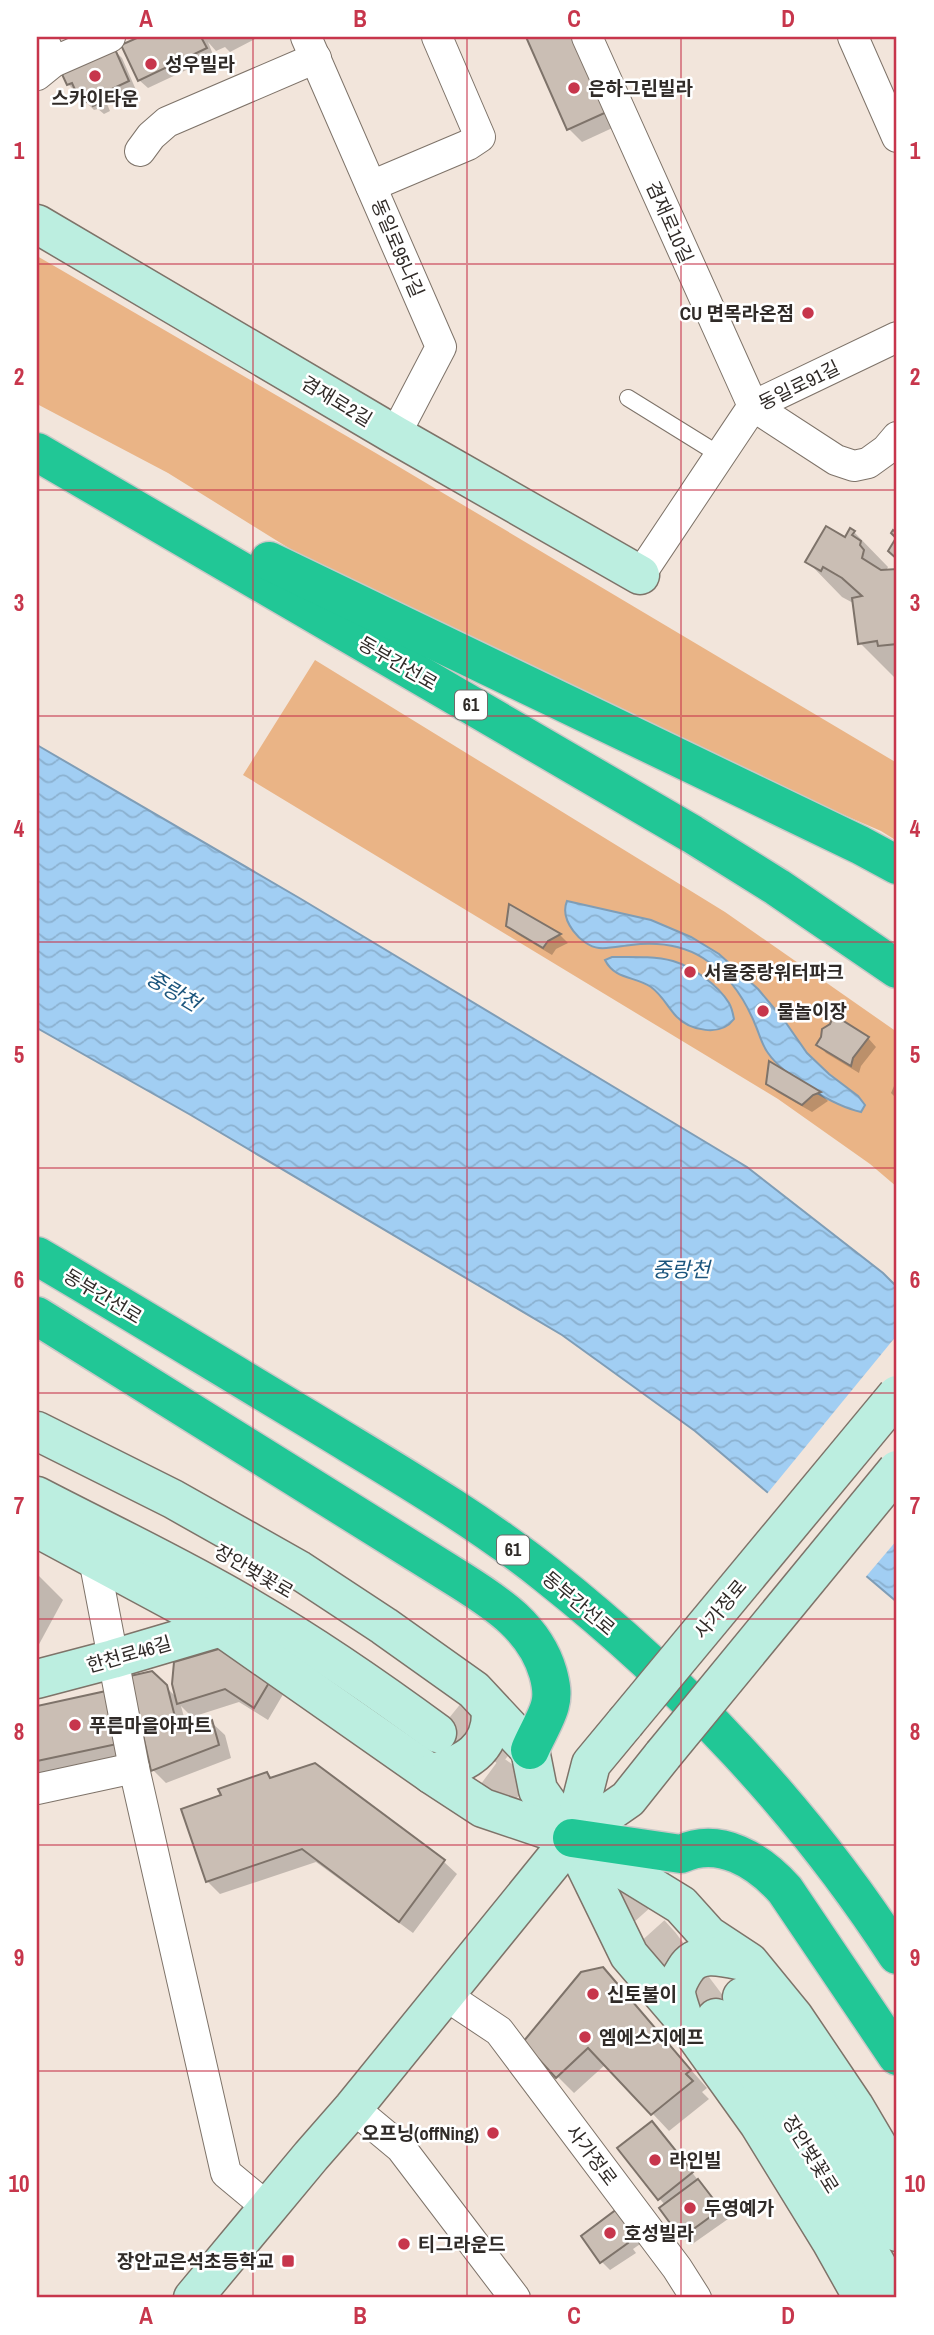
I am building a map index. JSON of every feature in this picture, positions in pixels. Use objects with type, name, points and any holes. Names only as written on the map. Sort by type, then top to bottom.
[{"type":"highway","name":"동부간선로","points":[[37,452],[692,834],[777,887],[897,969]]},
{"type":"highway","points":[[140,512],[263,558],[897,865]]},
{"type":"highway","name":"동부간선로","points":[[37,1256],[412,1481],[483,1528],[548,1576],[627,1643],[710,1722],[788,1808],[868,1910],[897,1955]]},
{"type":"highway","points":[[37,1316],[513,1616],[542,1655],[552,1691],[550,1707],[530,1750]]},
{"type":"highway","points":[[572,1838],[681,1854],[703,1847],[720,1849],[754,1861],[771,1874],[785,1890],[897,2056]]},
{"type":"main road","name":"겸재로2길","points":[[37,224],[395,435],[640,575]]},
{"type":"main road","name":"사가정로","points":[[572,1838],[591,1764],[897,1395]]},
{"type":"main road","points":[[37,1431],[173,1500],[299,1570],[384,1626],[474,1690],[462,1717]]},
{"type":"main road","name":"장안벚꽃로","points":[[37,1458],[150,1514],[294,1593],[363,1638],[462,1717]]},
{"type":"main road","name":"사가정로","points":[[193,2298],[353,2108],[572,1838],[628,1799],[897,1471]]},
{"type":"main road","name":"장안벚꽃로","points":[[37,1496],[156,1555],[250,1607],[348,1668],[462,1717]]},
{"type":"main road","points":[[37,1528],[221,1627],[483,1808],[572,1838],[681,1905],[708,1935],[722,1999],[759,2124],[863,2298]]},
{"type":"main road","name":"한천로46길","points":[[37,1679],[221,1627]]},
{"type":"main road","points":[[462,1717],[530,1750],[538,1790],[572,1838],[629,1955],[722,1999],[794,2017],[854,2106],[897,2179]]},
{"type":"main road","points":[[431,1774],[465,1761],[477,1752],[490,1730],[462,1717]]},
{"type":"main road","name":"장안벚꽃로","points":[[722,1999],[775,2040],[832,2123],[897,2232]]},
{"type":"main road","name":"장안벚꽃로","points":[[722,1999],[760,2074],[845,2208],[895,2298]]},
{"type":"street","points":[[44,55],[110,37]]},
{"type":"street","points":[[371,186],[468,145],[480,137],[437,37]]},
{"type":"street","name":"겸재로10길","points":[[587,37],[753,406]]},
{"type":"street","points":[[853,37],[897,137]]},
{"type":"street","name":"동일로95나길","points":[[141,150],[151,136],[167,122],[311,47],[441,347],[395,435]]},
{"type":"street","name":"동일로91길","points":[[640,575],[753,406],[897,337]]},
{"type":"street","points":[[753,406],[836,460],[854,466],[868,463],[886,450],[897,437]]},
{"type":"street","points":[[94,1559],[134,1768],[226,2173],[268,2208]]},
{"type":"street","points":[[37,1789],[134,1768]]},
{"type":"street","name":"사가정로","points":[[445,1995],[499,2031],[677,2268],[695,2298]]},
{"type":"street","points":[[353,2108],[401,2148],[515,2298]]},
{"type":"lane","points":[[628,398],[720,455]]},
{"type":"shaded area","points":[[37,256],[374,452],[897,763],[897,841],[881,831],[788,791],[345,583],[168,473],[37,404]]},
{"type":"shaded area","name":"서울중랑워터파크","points":[[315,660],[725,912],[897,1032],[897,1187],[870,1164],[778,1099],[243,775]]},
{"type":"water","name":"중랑천","points":[[37,745],[301,899],[747,1167],[883,1273],[897,1287],[897,1602],[695,1431],[562,1335],[189,1114],[37,1028]]},
{"type":"water","name":"물놀이장","points":[[567,901],[651,920],[691,937],[719,954],[758,989],[807,1053],[858,1096],[865,1105],[861,1112],[810,1089],[775,1062],[764,1046],[740,995],[712,964],[686,950],[659,944],[603,948],[592,946],[579,937],[569,924],[565,908]]},
{"type":"water","name":"물놀이장","points":[[612,957],[658,958],[689,968],[712,983],[724,996],[734,1019],[728,1025],[714,1030],[689,1025],[676,1016],[651,987],[614,971],[605,960]]},
{"type":"pier","points":[[897,1335],[897,1540],[864,1579],[766,1495]]},
{"type":"building","name":"성우빌라","points":[[139,37],[201,37],[207,48],[138,81],[121,45]]},
{"type":"building","name":"은하그린빌라","points":[[526,37],[576,37],[609,111],[567,130]]},
{"type":"building","name":"스카이타운","points":[[114,47],[129,81],[99,95],[103,102],[93,106],[91,100],[84,103],[72,83],[67,85],[60,70]]},
{"type":"building","points":[[826,526],[845,537],[850,528],[855,531],[852,535],[861,541],[860,545],[864,550],[862,558],[881,570],[897,569],[897,644],[878,646],[877,641],[858,644],[852,598],[862,596],[842,578],[823,567],[821,571],[805,562]]},
{"type":"building","points":[[893,530],[897,533],[897,559],[888,551],[896,538],[891,533]]},
{"type":"building","points":[[509,904],[561,934],[548,941],[543,948],[506,926]]},
{"type":"building","points":[[834,1015],[869,1037],[853,1058],[851,1066],[816,1045],[822,1029],[830,1024]]},
{"type":"building","points":[[769,1061],[821,1092],[802,1105],[766,1084]]},
{"type":"building","points":[[222,1648],[273,1676],[254,1708],[225,1689],[177,1704],[172,1684],[174,1662]]},
{"type":"building","points":[[152,1671],[167,1685],[178,1729],[212,1720],[219,1745],[151,1771],[130,1676]]},
{"type":"building","name":"푸른마을아파트","points":[[106,1691],[117,1744],[37,1761],[37,1706]]},
{"type":"building","points":[[315,1763],[445,1860],[399,1922],[302,1849],[206,1882],[181,1809],[221,1795],[218,1789],[267,1772],[270,1778]]},
{"type":"building","points":[[603,1967],[691,2070],[686,2074],[693,2081],[651,2115],[588,2048],[556,2078],[523,2042],[581,1972]]},
{"type":"building","name":"라인빌","points":[[652,2121],[693,2172],[658,2200],[617,2148]]},
{"type":"building","name":"두영예가","points":[[698,2179],[721,2209],[681,2238],[659,2208]]},
{"type":"building","name":"호성빌라","points":[[621,2206],[639,2231],[626,2240],[628,2243],[600,2263],[581,2236]]},
{"type":"tunnel","points":[[458,1707],[512,1751]]},
{"type":"tunnel","points":[[444,1738],[519,1793],[592,1868],[661,1945],[716,2018]]},
{"type":"place","name":"성우빌라","points":[[151,64]]},
{"type":"place","name":"스카이타운","points":[[95,76]]},
{"type":"place","name":"은하그린빌라","points":[[574,88]]},
{"type":"place","name":"CU 면목라온점","points":[[808,313]]},
{"type":"place","name":"서울중랑워터파크","points":[[690,972]]},
{"type":"place","name":"물놀이장","points":[[763,1011]]},
{"type":"place","name":"푸른마을아파트","points":[[75,1725]]},
{"type":"place","name":"신토불이","points":[[593,1994]]},
{"type":"place","name":"엠에스지에프","points":[[585,2037]]},
{"type":"place","name":"오프닝(offNing)","points":[[493,2133]]},
{"type":"place","name":"라인빌","points":[[655,2160]]},
{"type":"place","name":"두영예가","points":[[690,2208]]},
{"type":"place","name":"호성빌라","points":[[610,2233]]},
{"type":"place","name":"티그라운드","points":[[404,2244]]},
{"type":"place","name":"장안교은석초등학교","points":[[288,2261]]}]
